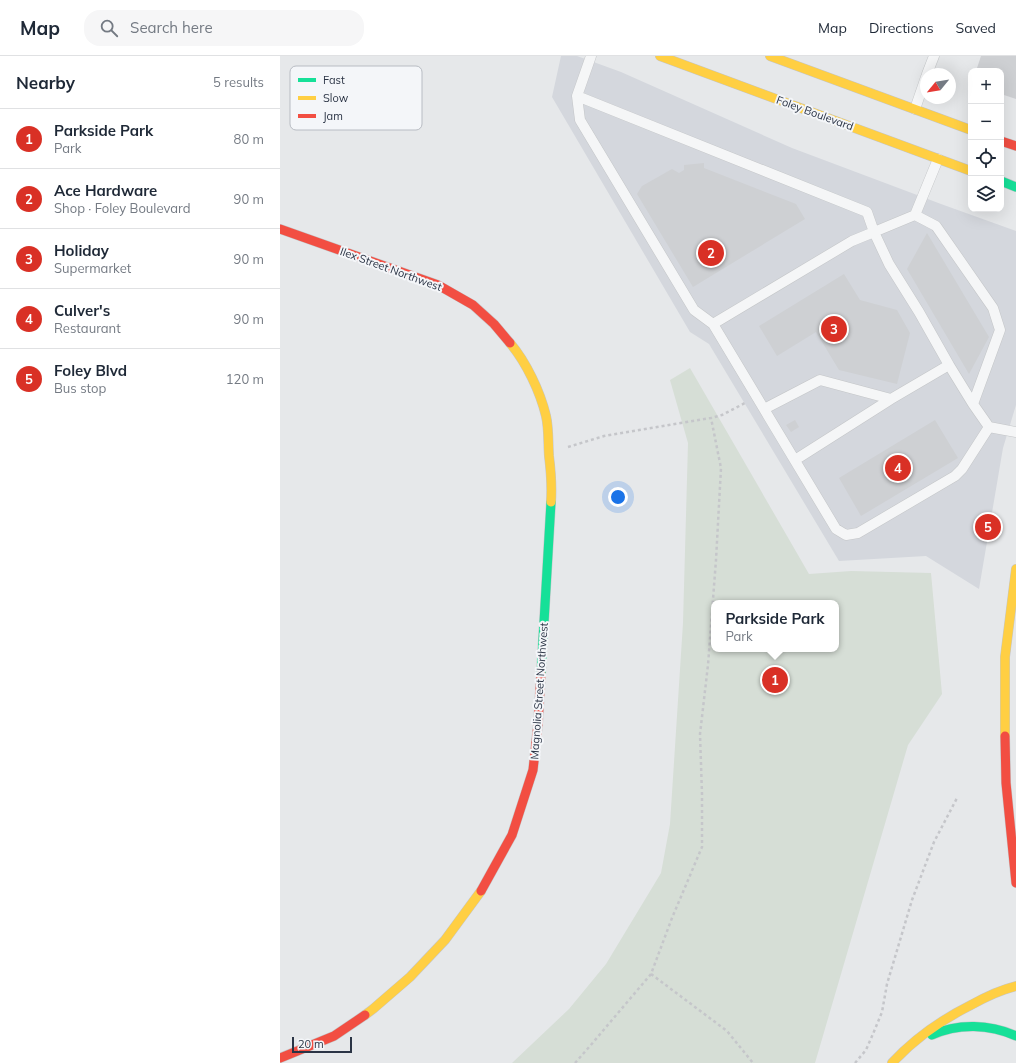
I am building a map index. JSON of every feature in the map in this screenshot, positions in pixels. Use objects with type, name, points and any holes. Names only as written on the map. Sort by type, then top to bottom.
[{"type":"street","name":"Foley Boulevard","points":[[660,56],[968,170]]},
{"type":"street","points":[[770,56],[968,129]]},
{"type":"street","points":[[1004,142],[1016,146]]},
{"type":"street","points":[[1004,182],[1016,187]]},
{"type":"street","name":"Ilex Street Northwest","points":[[280,229],[438,285],[473,305],[494,324],[516,350],[535,384]]},
{"type":"street","name":"Magnolia Street Northwest","points":[[280,1058],[334,1036],[373,1009],[410,977],[445,940],[482,890],[512,835],[533,770],[538,724],[552,488],[546,417],[535,384]]},
{"type":"street","points":[[1016,569],[1005,657],[1004,716],[1006,783],[1016,883]]},
{"type":"street","points":[[892,1063],[912,1043],[937,1024],[986,998],[1016,986]]},
{"type":"street","points":[[912,1043],[946,1030],[969,1027],[993,1028],[1009,1032],[1016,1036]]},
{"type":"lane","points":[[591,56],[577,96],[580,120],[694,310],[713,324],[836,529],[846,535],[858,533],[955,476],[962,469],[989,426]]},
{"type":"lane","points":[[929,68],[934,56]]},
{"type":"lane","points":[[915,109],[920,94]]},
{"type":"lane","points":[[577,96],[867,212],[874,232],[890,264],[973,404],[989,426],[1016,432]]},
{"type":"lane","points":[[713,324],[852,241],[915,215],[938,159]]},
{"type":"lane","points":[[915,215],[936,226],[993,308],[1000,330],[973,404]]},
{"type":"lane","points":[[795,460],[949,365]]},
{"type":"lane","points":[[764,409],[820,380],[892,399]]},
{"type":"path","points":[[548,452],[604,436],[711,418],[722,415],[757,397]]},
{"type":"path","points":[[711,418],[721,468],[713,600]]},
{"type":"path","points":[[575,1063],[651,974],[672,918],[702,846],[700,734],[711,626]]},
{"type":"path","points":[[854,1063],[866,1050],[882,1012],[887,984],[912,900],[934,842],[957,798]]},
{"type":"path","points":[[651,974],[727,1031],[753,1063]]},
{"type":"shaded area","points":[[561,56],[577,56],[621,72],[792,148],[1016,231],[1016,405],[1003,448],[979,589],[926,556],[839,561],[709,344],[690,332],[552,97]]},
{"type":"shaded area","points":[[690,368],[809,574],[851,571],[931,573],[942,694],[908,745],[815,1063],[512,1063],[569,1009],[606,964],[661,873],[670,824],[683,623],[688,443],[670,380]]},
{"type":"building","points":[[981,56],[1016,56],[1016,99],[1004,95],[1004,68],[977,68]]},
{"type":"building","points":[[704,163],[704,168],[796,204],[805,219],[693,287],[637,194],[642,186],[672,169],[679,173],[684,170],[684,165]]},
{"type":"building","points":[[927,233],[989,337],[969,374],[907,269]]},
{"type":"building","points":[[844,274],[860,300],[897,310],[910,333],[897,384],[839,370],[816,332],[777,356],[759,326]]},
{"type":"building","points":[[795,420],[799,427],[791,432],[786,425]]},
{"type":"building","points":[[935,420],[958,458],[861,516],[839,478]]},
{"type":"traffic: fast","points":[[1004,182],[1016,187]]},
{"type":"traffic: fast","points":[[541,674],[551,502]]},
{"type":"traffic: fast","points":[[932,1035],[952,1028],[974,1026],[996,1029],[1016,1036]]},
{"type":"traffic: slow","points":[[660,56],[968,170]]},
{"type":"traffic: slow","points":[[770,56],[968,129]]},
{"type":"traffic: slow","points":[[510,343],[522,359],[532,377],[546,416],[551,479],[551,502]]},
{"type":"traffic: slow","points":[[1005,736],[1005,657],[1016,569]]},
{"type":"traffic: slow","points":[[365,1015],[410,977],[445,940],[481,891]]},
{"type":"traffic: slow","points":[[892,1063],[919,1038],[949,1017],[987,997],[1016,986]]},
{"type":"traffic: jam","points":[[1004,142],[1016,146]]},
{"type":"traffic: jam","points":[[280,229],[438,285],[473,305],[494,324],[510,343]]},
{"type":"traffic: jam","points":[[481,891],[512,835],[533,770],[541,674]]},
{"type":"traffic: jam","points":[[1005,736],[1006,783],[1016,883]]},
{"type":"traffic: jam","points":[[280,1058],[334,1036],[365,1015]]},
{"type":"place","name":"Ace Hardware","points":[[711,253]]},
{"type":"place","name":"Holiday","points":[[834,329]]},
{"type":"place","name":"Culver's","points":[[898,468]]},
{"type":"place","name":"Foley Blvd","points":[[988,527]]},
{"type":"place","name":"Parkside Park","points":[[775,680]]}]
